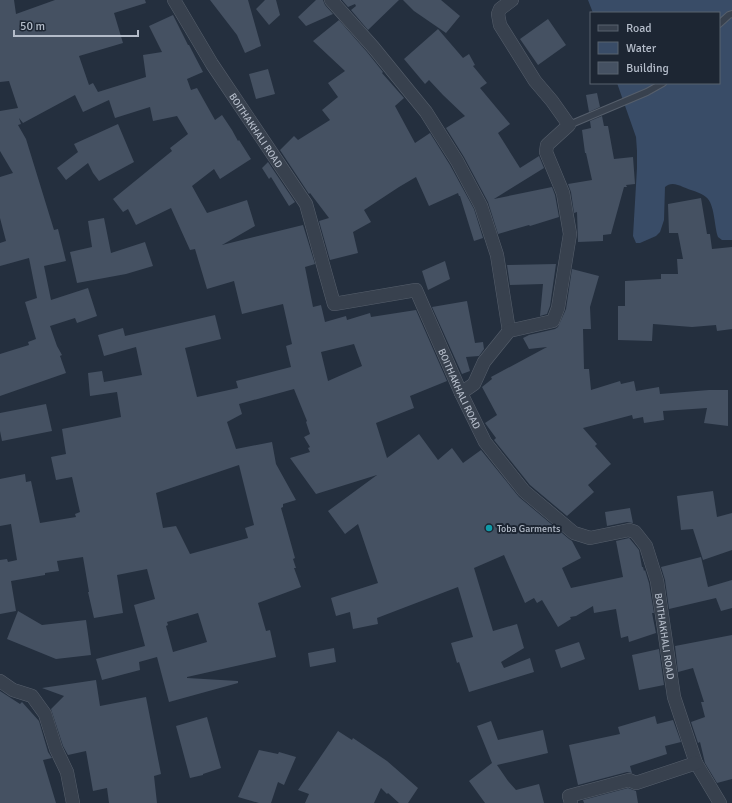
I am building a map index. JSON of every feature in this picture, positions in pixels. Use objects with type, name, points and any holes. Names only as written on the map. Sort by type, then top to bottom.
[{"type":"street","name":"BOITHAKHALI ROAD","points":[[174,0],[212,64],[306,204],[334,304],[416,290],[461,394],[485,442],[524,491],[574,533],[590,538],[628,530],[635,532],[646,546],[657,581],[674,697],[696,763],[720,803]]},
{"type":"street","points":[[331,0],[373,47],[426,112],[457,161],[481,206],[497,255],[509,331]]},
{"type":"street","points":[[461,394],[474,384],[484,362],[509,331],[553,321],[558,308],[570,234],[563,193],[546,152],[547,145],[569,125],[552,101],[535,81],[500,25],[498,14],[500,9],[512,0]]},
{"type":"street","points":[[0,681],[13,690],[32,696],[45,714],[56,749],[67,772],[73,803]]},
{"type":"street","points":[[571,803],[569,796],[629,780],[636,783],[696,763]]},
{"type":"lane","points":[[720,23],[732,14]]},
{"type":"lane","points":[[569,125],[647,92],[661,84]]},
{"type":"water","points":[[588,0],[732,0],[732,240],[722,240],[718,237],[713,210],[709,200],[704,195],[678,185],[671,184],[665,187],[664,220],[660,232],[656,236],[640,243],[636,243],[633,236],[637,168],[636,137],[617,84],[720,84],[720,12],[593,12]]},
{"type":"building","points":[[0,0],[14,0],[16,14],[55,0],[145,0],[146,3],[114,13],[123,43],[79,56],[89,85],[93,83],[98,92],[146,77],[143,55],[162,52],[149,26],[173,15],[203,72],[187,79],[191,90],[197,88],[215,120],[222,115],[251,159],[220,179],[214,169],[192,186],[207,213],[247,200],[255,226],[222,245],[303,225],[315,264],[305,267],[313,307],[321,305],[325,322],[346,316],[347,320],[370,313],[371,317],[416,310],[447,381],[410,396],[414,408],[376,423],[387,458],[419,434],[438,460],[452,448],[463,463],[481,450],[519,497],[572,541],[581,558],[562,568],[571,588],[623,577],[616,541],[629,538],[639,550],[642,567],[644,571],[645,570],[649,583],[656,633],[629,642],[628,636],[621,638],[616,609],[594,613],[593,606],[576,616],[570,617],[571,619],[558,627],[542,600],[537,603],[534,598],[525,603],[504,555],[474,568],[493,631],[517,624],[524,648],[501,662],[504,668],[530,658],[534,672],[469,692],[459,662],[457,663],[451,643],[473,637],[458,587],[377,618],[378,624],[353,629],[350,612],[336,616],[331,598],[378,583],[358,524],[345,534],[328,511],[377,475],[316,494],[290,458],[310,452],[308,448],[310,447],[304,437],[310,434],[307,421],[294,389],[239,404],[242,414],[227,422],[236,449],[272,442],[276,464],[296,500],[283,504],[283,507],[281,508],[295,558],[293,559],[296,568],[294,568],[301,587],[258,603],[266,631],[270,630],[276,657],[187,677],[238,681],[238,683],[169,702],[157,657],[139,662],[140,670],[102,680],[96,659],[145,646],[134,605],[155,599],[147,569],[117,575],[123,613],[94,618],[88,592],[83,557],[57,561],[59,571],[11,581],[16,611],[0,614],[0,560],[7,559],[8,562],[17,560],[11,524],[0,526],[0,479],[25,474],[26,482],[31,481],[40,523],[76,517],[75,514],[80,512],[72,477],[56,480],[51,457],[66,454],[62,429],[121,417],[117,392],[90,396],[88,373],[102,371],[104,382],[142,375],[136,347],[104,356],[98,335],[123,328],[125,336],[215,315],[221,339],[185,348],[197,397],[238,388],[236,381],[291,367],[286,346],[292,344],[283,304],[242,314],[234,281],[207,289],[195,249],[190,250],[171,208],[136,225],[128,209],[123,212],[113,199],[172,151],[170,148],[188,134],[177,116],[153,121],[150,107],[115,118],[109,100],[83,112],[75,95],[23,123],[19,118],[21,124],[18,125],[26,139],[54,230],[58,229],[66,261],[44,266],[51,300],[88,288],[97,316],[77,323],[75,318],[50,326],[62,355],[60,356],[66,373],[0,396],[0,354],[29,345],[28,342],[36,339],[25,302],[37,298],[29,258],[0,266],[0,243],[6,241],[0,218],[0,177],[13,173],[0,151],[0,111],[18,108],[9,81],[0,82]],"holes":[[[354,344],[362,366],[328,381],[321,352]],[[239,465],[254,525],[245,528],[248,538],[190,554],[176,526],[163,528],[156,493]],[[198,613],[207,642],[173,652],[166,626],[168,625],[167,622]]]},
{"type":"building","points":[[210,0],[248,0],[261,46],[245,53],[237,35]]},
{"type":"building","points":[[265,0],[276,0],[280,15],[269,25],[256,9]]},
{"type":"building","points":[[316,0],[323,0],[325,5],[333,14],[306,26],[298,17]]},
{"type":"building","points":[[342,0],[399,0],[368,30],[351,10],[356,6],[355,4],[348,7]]},
{"type":"building","points":[[403,0],[441,0],[460,16],[446,33],[414,11]]},
{"type":"building","points":[[548,19],[566,45],[538,65],[520,39]]},
{"type":"building","points":[[339,20],[404,98],[395,106],[415,143],[430,133],[450,165],[474,209],[483,238],[474,241],[458,193],[429,206],[416,177],[364,210],[371,222],[353,232],[358,253],[330,260],[319,221],[329,218],[310,193],[309,194],[280,150],[294,136],[298,140],[330,120],[322,110],[338,97],[328,83],[345,71],[313,41]]},
{"type":"building","points":[[438,29],[463,58],[469,54],[475,65],[473,66],[487,83],[480,88],[510,124],[498,133],[520,168],[539,156],[544,168],[494,199],[552,187],[559,217],[498,234],[488,202],[464,157],[446,128],[465,116],[429,80],[425,84],[404,59]]},
{"type":"building","points":[[268,69],[275,94],[256,99],[249,74]]},
{"type":"building","points":[[597,93],[600,107],[589,112],[586,95]]},
{"type":"building","points":[[602,116],[604,126],[608,126],[614,159],[633,157],[635,184],[626,185],[627,187],[624,187],[611,234],[603,235],[603,241],[578,242],[577,212],[574,213],[571,192],[568,184],[592,180],[585,153],[582,130],[591,128],[590,121]]},
{"type":"building","points":[[118,124],[134,162],[99,181],[88,163],[66,180],[57,168],[78,152],[74,144]]},
{"type":"building","points":[[268,162],[295,202],[289,206],[271,177],[269,179],[262,168]]},
{"type":"building","points":[[701,198],[707,234],[710,234],[712,249],[732,247],[732,329],[717,331],[716,325],[692,327],[653,324],[652,341],[618,340],[618,306],[625,306],[625,281],[661,279],[661,274],[678,274],[677,259],[683,259],[678,233],[669,233],[668,204]]},
{"type":"building","points":[[104,218],[111,253],[145,242],[153,266],[126,274],[77,283],[70,252],[92,247],[88,221]]},
{"type":"building","points":[[445,261],[450,279],[428,290],[422,271]]},
{"type":"building","points":[[556,264],[550,306],[547,314],[540,316],[543,284],[510,285],[507,265]]},
{"type":"building","points":[[572,269],[599,276],[590,307],[591,329],[583,329],[584,369],[589,369],[591,390],[620,381],[621,384],[634,381],[636,391],[659,387],[660,394],[728,390],[728,426],[704,423],[707,408],[663,411],[664,420],[644,423],[643,417],[633,419],[632,415],[583,428],[597,444],[595,446],[611,464],[588,485],[594,492],[567,516],[530,485],[494,440],[496,438],[485,423],[497,415],[482,387],[492,379],[491,377],[547,347],[529,349],[523,338],[558,327],[566,309]]},
{"type":"building","points":[[467,301],[475,343],[483,342],[484,349],[479,356],[466,357],[470,371],[462,374],[432,307]]},
{"type":"building","points":[[46,404],[52,431],[2,441],[0,431],[0,413]]},
{"type":"building","points":[[713,491],[717,517],[732,513],[732,550],[703,560],[693,529],[681,530],[677,496]]},
{"type":"building","points":[[630,508],[633,523],[627,522],[607,526],[605,512]]},
{"type":"building","points":[[701,557],[708,587],[732,580],[732,608],[721,611],[716,598],[669,609],[665,580],[661,567]]},
{"type":"building","points":[[18,611],[42,625],[86,620],[91,655],[56,659],[7,639]]},
{"type":"building","points":[[732,635],[732,779],[717,783],[705,763],[700,742],[698,743],[691,722],[705,717],[701,702],[704,702],[693,668],[678,672],[675,646]]},
{"type":"building","points":[[579,642],[585,659],[561,668],[555,650]]},
{"type":"building","points":[[334,648],[336,662],[310,667],[308,653]]},
{"type":"building","points":[[659,649],[664,685],[639,690],[632,655]]},
{"type":"building","points":[[96,680],[100,706],[146,697],[161,774],[154,776],[157,803],[109,803],[107,788],[93,791],[86,751],[68,755],[63,746],[51,709],[64,696],[42,688]]},
{"type":"building","points":[[0,691],[20,704],[22,702],[39,721],[48,752],[52,758],[43,760],[56,803],[0,803]]},
{"type":"building","points":[[655,716],[657,724],[673,720],[681,742],[665,746],[667,754],[630,766],[632,773],[627,772],[578,785],[569,745],[620,734],[618,727]]},
{"type":"building","points":[[207,717],[221,768],[190,778],[176,726]]},
{"type":"building","points":[[491,721],[498,740],[543,730],[548,753],[497,765],[516,790],[539,784],[544,803],[485,803],[469,781],[492,763],[477,726]]},
{"type":"building","points":[[338,731],[352,740],[353,738],[387,761],[418,788],[408,803],[399,803],[381,788],[374,803],[305,803],[309,794],[298,790]]},
{"type":"building","points":[[259,750],[278,754],[279,752],[296,757],[284,785],[278,782],[271,803],[259,803],[238,797]]},
{"type":"building","points":[[628,788],[636,791],[638,803],[584,803],[583,800]]},
{"type":"place","name":"Toba Garments","points":[[489,528]]}]
